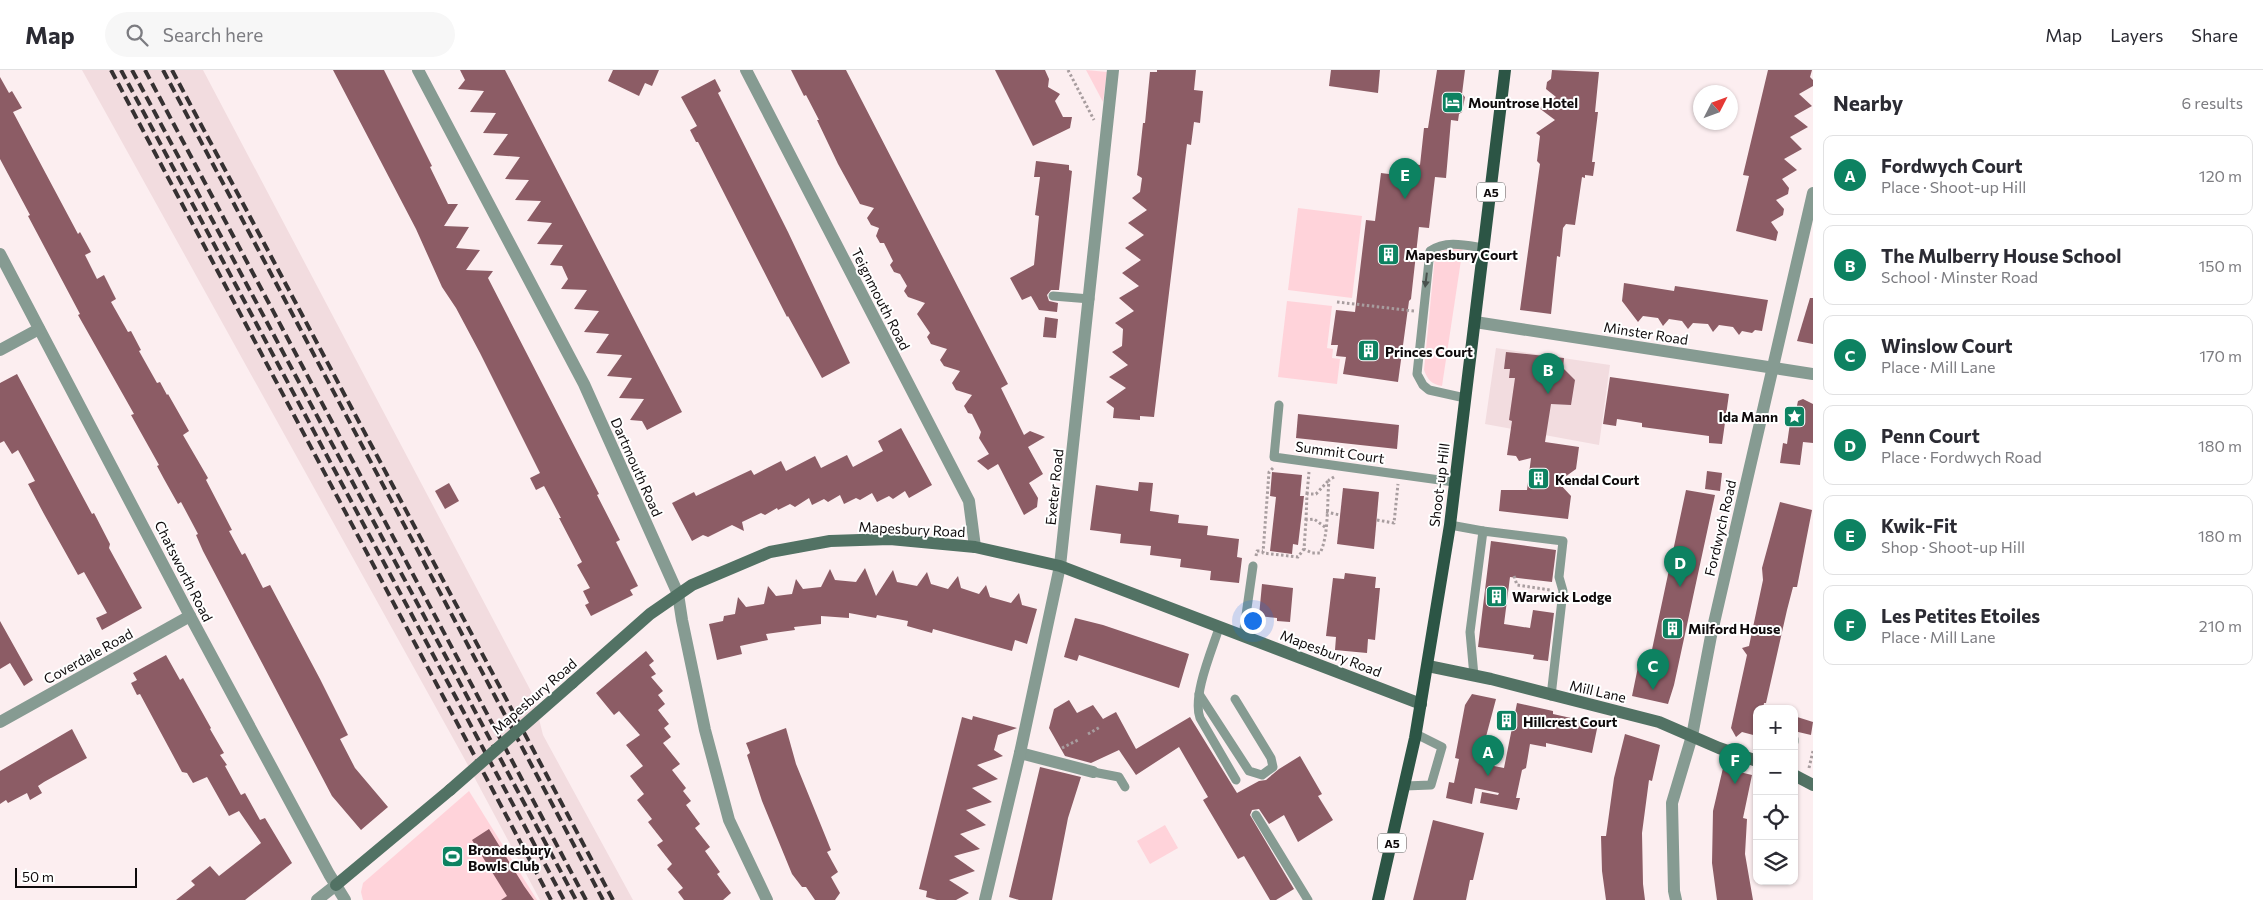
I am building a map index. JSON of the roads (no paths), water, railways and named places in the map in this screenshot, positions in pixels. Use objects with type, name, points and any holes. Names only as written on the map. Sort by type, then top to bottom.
[{"type":"main road","name":"Shoot-up Hill","points":[[1378,900],[1416,734],[1450,525],[1505,70]]},
{"type":"street","name":"Dartmouth Road","points":[[418,70],[584,384],[678,594],[704,730],[729,820],[767,900]]},
{"type":"street","name":"Teignmouth Road","points":[[746,70],[968,501],[975,547]]},
{"type":"street","name":"Exeter Road","points":[[985,900],[1020,753],[1060,566],[1106,143],[1110,72]]},
{"type":"street","name":"Fordwych Road","points":[[1676,900],[1674,891],[1672,803],[1692,736],[1711,636],[1813,193]]},
{"type":"street","name":"Chatsworth Road","points":[[0,254],[190,616],[345,900]]},
{"type":"street","name":"Minster Road","points":[[1475,322],[1813,374]]},
{"type":"street","points":[[0,350],[39,329]]},
{"type":"street","name":"Mapesbury Road","points":[[317,900],[450,790],[643,620],[678,594],[770,552],[830,541],[890,540],[975,547],[1060,566],[1421,704]]},
{"type":"street","name":"Coverdale Road","points":[[0,722],[190,616]]},
{"type":"street","name":"Mill Lane","points":[[1428,666],[1659,722],[1753,759]]},
{"type":"street","points":[[1020,753],[1093,772]]},
{"type":"street","points":[[1798,777],[1813,785]]},
{"type":"lane","points":[[1465,398],[1429,390],[1423,385],[1417,374],[1422,312],[1430,251],[1436,246],[1453,244],[1483,248]]},
{"type":"lane","points":[[1053,296],[1090,299]]},
{"type":"lane","name":"Summit Court","points":[[1278,405],[1274,456],[1454,482]]},
{"type":"lane","points":[[1450,525],[1562,541],[1559,577],[1563,592],[1551,696]]},
{"type":"lane","points":[[1474,676],[1470,632],[1483,531]]},
{"type":"lane","points":[[1243,636],[1253,566]]},
{"type":"lane","points":[[1219,628],[1197,704],[1200,718],[1236,780]]},
{"type":"lane","points":[[1199,694],[1249,772],[1262,774],[1274,767],[1271,758],[1235,699]]},
{"type":"lane","points":[[1405,786],[1431,785],[1442,747],[1416,734]]},
{"type":"lane","points":[[1093,772],[1119,778],[1125,787]]},
{"type":"lane","points":[[1256,815],[1308,900]]},
{"type":"railway","points":[[111,70],[551,900]]},
{"type":"railway","points":[[121,70],[564,900]]},
{"type":"railway","points":[[132,70],[576,900]]},
{"type":"railway","points":[[145,70],[586,900]]},
{"type":"railway","points":[[163,70],[603,900]]},
{"type":"railway","points":[[172,70],[613,900]]},
{"type":"place","name":"Mountrose Hotel","points":[[1452,102]]},
{"type":"place","name":"Kwik-Fit","points":[[1405,199]]},
{"type":"place","name":"Mapesbury Court","points":[[1389,254]]},
{"type":"place","name":"Princes Court","points":[[1369,351]]},
{"type":"place","name":"The Mulberry House School","points":[[1548,394]]},
{"type":"place","name":"Ida Mann","points":[[1794,416]]},
{"type":"place","name":"Kendal Court","points":[[1539,479]]},
{"type":"place","name":"Penn Court","points":[[1680,587]]},
{"type":"place","name":"Warwick Lodge","points":[[1496,596]]},
{"type":"place","name":"Milford House","points":[[1672,628]]},
{"type":"place","name":"Winslow Court","points":[[1653,690]]},
{"type":"place","name":"Hillcrest Court","points":[[1507,721]]},
{"type":"place","name":"Fordwych Court","points":[[1488,776]]},
{"type":"place","name":"Les Petites Etoiles","points":[[1735,784]]},
{"type":"place","name":"Brondesbury Bowls Club","points":[[452,857]]}]
